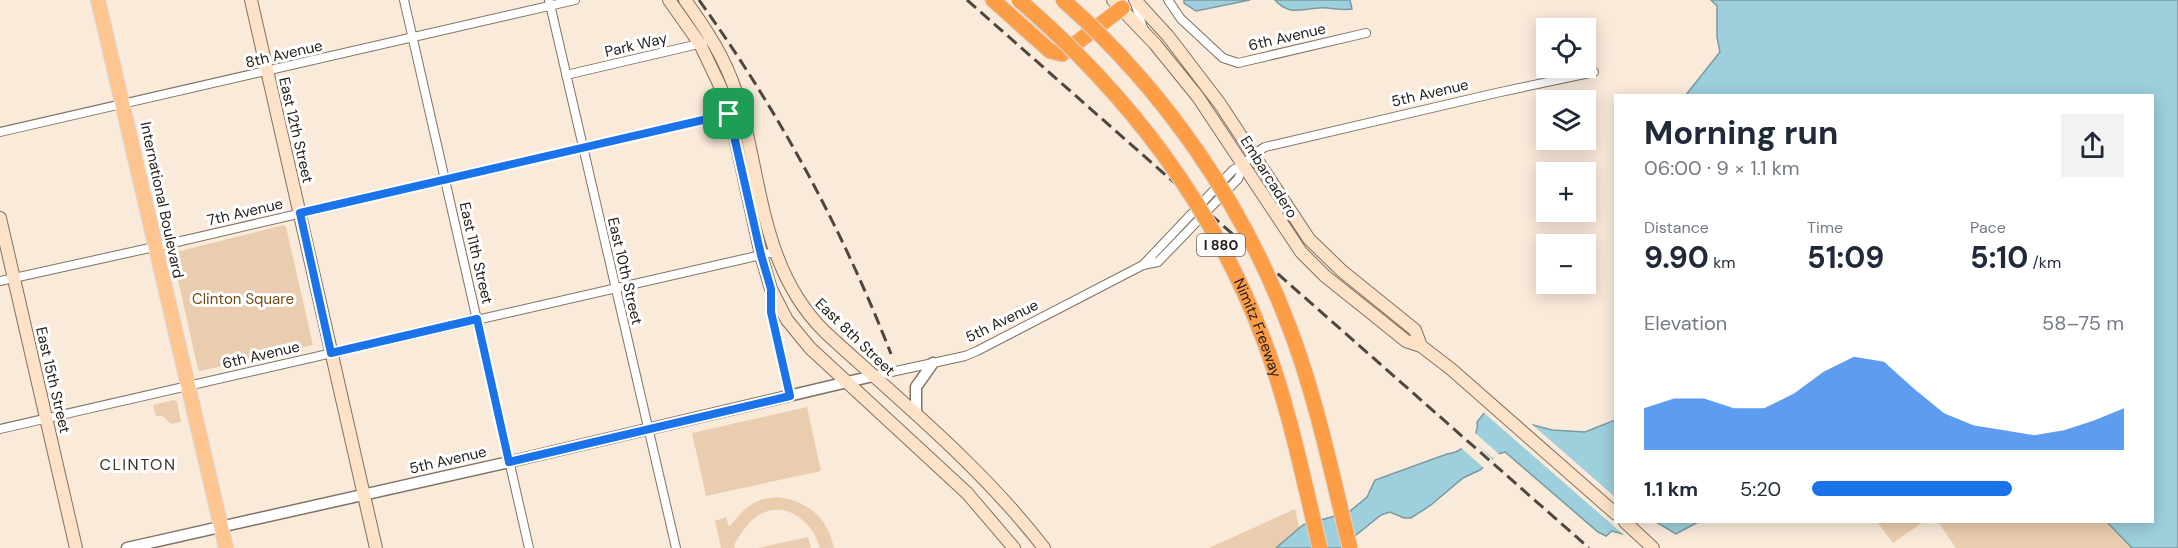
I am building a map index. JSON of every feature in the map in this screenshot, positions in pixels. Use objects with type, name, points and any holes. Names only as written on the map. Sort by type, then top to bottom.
[{"type":"highway","points":[[993,0],[1050,51],[1062,54],[1127,2]]},
{"type":"highway","name":"Nimitz Freeway","points":[[1019,0],[1075,51],[1128,107],[1174,168],[1215,234],[1249,303],[1276,376],[1320,548]]},
{"type":"highway","name":"Nimitz Freeway","points":[[1063,0],[1107,42],[1170,113],[1213,175],[1251,240],[1282,308],[1306,375],[1350,548]]},
{"type":"main road","name":"International Boulevard","points":[[98,0],[226,548]]},
{"type":"main road","name":"East 12th Street","points":[[251,0],[376,548]]},
{"type":"main road","name":"East 8th Street","points":[[669,0],[706,41]]},
{"type":"main road","name":"East 8th Street","points":[[685,0],[706,41],[714,69],[735,112],[774,252],[786,281],[803,308],[825,332],[916,413],[1000,495],[1044,548]]},
{"type":"main road","name":"Embarcadero","points":[[1127,2],[1144,32],[1198,97],[1301,252],[1325,276],[1406,341],[1421,346],[1482,396],[1614,512]]},
{"type":"main road","name":"Embarcadero","points":[[1127,2],[1168,36],[1196,72],[1309,239],[1342,271],[1415,330],[1421,346]]},
{"type":"main road","name":"East 8th Street","points":[[735,112],[761,255],[771,289],[779,306],[810,348],[967,493],[1014,548]]},
{"type":"main road","name":"East 15th Street","points":[[0,218],[76,548]]},
{"type":"main road","points":[[1625,523],[1651,546]]},
{"type":"street","name":"East 11th Street","points":[[404,0],[529,548]]},
{"type":"street","name":"8th Avenue","points":[[0,132],[267,72],[550,3],[574,0]]},
{"type":"street","name":"6th Avenue","points":[[1168,0],[1181,19],[1223,58],[1238,63],[1366,33]]},
{"type":"street","name":"East 10th Street","points":[[550,3],[676,548]]},
{"type":"street","name":"Park Way","points":[[566,75],[706,41]]},
{"type":"street","name":"5th Avenue","points":[[127,548],[509,462],[977,351],[1143,265],[1233,170],[1244,165],[1254,155],[1268,147],[1566,78]]},
{"type":"street","name":"7th Avenue","points":[[0,280],[735,112]]},
{"type":"street","name":"6th Avenue","points":[[0,429],[774,252]]},
{"type":"street","name":"East 8th Street","points":[[771,289],[771,312],[790,396]]},
{"type":"street","points":[[916,413],[916,387],[933,363]]},
{"type":"green space","name":"Clinton Square","points":[[284,225],[313,345],[200,371],[172,253]]},
{"type":"green space","points":[[174,400],[177,402],[181,422],[171,424],[163,416],[156,416],[153,405]]},
{"type":"green space","points":[[807,407],[821,471],[706,496],[692,433]]},
{"type":"green space","points":[[778,497],[799,503],[815,513],[827,528],[834,548],[820,548],[812,531],[799,517],[790,512],[772,510],[758,515],[750,522],[734,545],[735,548],[721,548],[715,521],[726,517],[729,527],[755,502]]},
{"type":"green space","points":[[1295,509],[1304,548],[1209,548]]},
{"type":"green space","points":[[1878,523],[1922,523],[1893,543]]},
{"type":"green space","points":[[1939,523],[2108,523],[2132,548],[1956,548]]},
{"type":"green space","points":[[808,537],[811,548],[758,548]]},
{"type":"water","points":[[1184,0],[1250,0],[1196,11],[1184,3]]},
{"type":"water","points":[[1275,0],[1350,0],[1352,9],[1290,10]]},
{"type":"water","points":[[1711,0],[2178,0],[2178,548],[2132,548],[2108,523],[2154,523],[2154,94],[1687,94],[1720,52],[1717,37],[1717,6]]},
{"type":"water","points":[[1485,412],[1552,430],[1585,432],[1614,420],[1614,523],[1617,523],[1623,534],[1612,531],[1606,536],[1598,532],[1505,452],[1498,454],[1480,470],[1463,478],[1431,505],[1411,518],[1404,518],[1390,512],[1381,515],[1340,548],[1276,548],[1303,525],[1349,512],[1367,497],[1375,480],[1458,451],[1473,438],[1477,422]]},
{"type":"water","points":[[1658,523],[1696,523],[1676,534]]},
{"type":"pier","points":[[1485,409],[1527,420],[1614,496],[1614,523],[1636,524],[1625,536],[1482,411]]},
{"type":"pier","points":[[1474,432],[1501,456],[1495,460],[1475,443],[1494,461],[1485,469],[1459,446]]},
{"type":"railway","points":[[699,0],[782,127],[806,171],[851,261],[891,354]]},
{"type":"railway","points":[[967,0],[1589,548]]},
{"type":"district","name":"CLINTON","points":[[138,464]]},
{"type":"route","points":[[729,114],[771,289],[771,312],[790,396],[509,462],[477,319],[331,353],[300,213],[729,114]]}]
